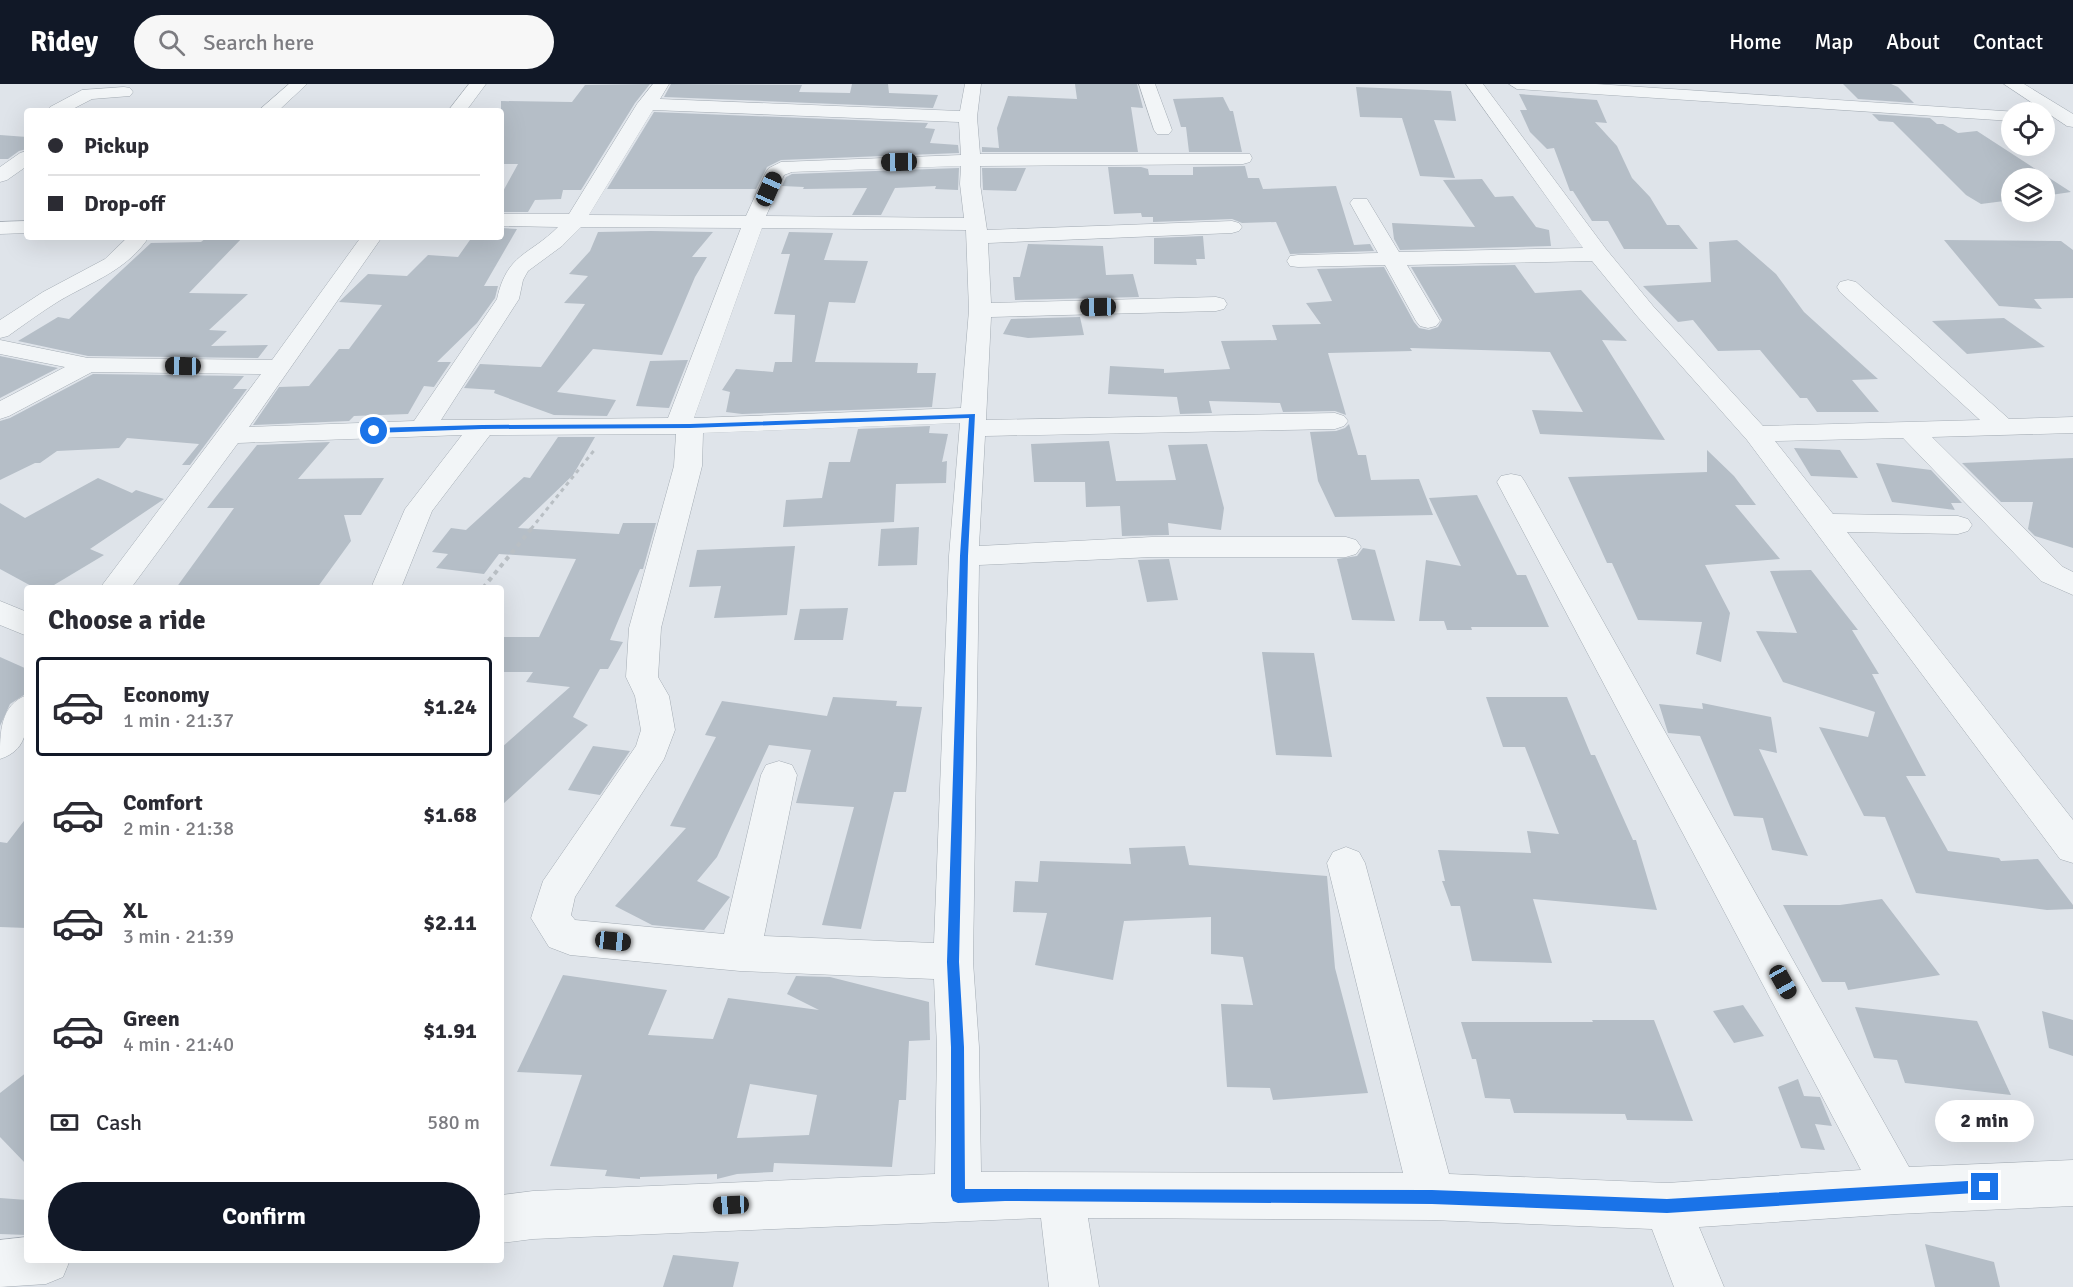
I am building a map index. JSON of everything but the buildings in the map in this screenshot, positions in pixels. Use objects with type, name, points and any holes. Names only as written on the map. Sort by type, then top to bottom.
[{"type":"street","points":[[271,108],[299,84]]},
{"type":"street","points":[[459,108],[478,84]]},
{"type":"street","points":[[422,429],[508,299],[512,280],[520,267],[555,242],[575,221],[646,104],[661,84]]},
{"type":"street","points":[[958,1196],[958,1047],[953,962],[964,556],[980,310],[970,184],[968,117],[973,84]]},
{"type":"street","points":[[1147,84],[1163,130]]},
{"type":"street","points":[[1474,84],[1598,254],[1645,311],[1756,434],[2073,848]]},
{"type":"street","points":[[1517,84],[1629,87],[1759,100],[2001,115]]},
{"type":"street","points":[[1740,84],[1759,100]]},
{"type":"street","points":[[2012,84],[2072,120]]},
{"type":"street","points":[[62,108],[88,94],[130,88]]},
{"type":"street","points":[[102,108],[130,88]]},
{"type":"street","points":[[646,104],[968,117]]},
{"type":"street","points":[[2055,119],[2072,120]]},
{"type":"street","points":[[953,962],[740,953],[570,937],[563,935],[551,918],[557,893],[652,750],[658,730],[652,696],[642,677],[645,628],[688,466],[684,426],[754,221],[776,172],[788,166],[971,160],[1243,158]]},
{"type":"street","points":[[0,176],[24,160]]},
{"type":"street","points":[[1360,203],[1390,259],[1428,321]]},
{"type":"street","points":[[504,220],[754,221],[975,230],[1232,227]]},
{"type":"street","points":[[0,228],[24,227]]},
{"type":"street","points":[[0,331],[60,292],[107,268],[136,240]]},
{"type":"street","points":[[117,585],[230,435],[370,240]]},
{"type":"street","points":[[1298,261],[1598,254]]},
{"type":"street","points":[[1848,287],[2003,427]]},
{"type":"street","points":[[980,310],[1216,304]]},
{"type":"street","points":[[0,347],[88,365],[279,367]]},
{"type":"street","points":[[0,411],[88,365]]},
{"type":"street","points":[[230,435],[482,427],[1335,421]]},
{"type":"street","points":[[1756,434],[2073,425]]},
{"type":"street","points":[[387,585],[419,509],[482,427]]},
{"type":"street","points":[[1909,429],[2052,574],[2073,585]]},
{"type":"street","points":[[1511,482],[1897,1191]]},
{"type":"street","points":[[1824,523],[1958,525]]},
{"type":"street","points":[[964,556],[1152,547],[1346,547]]},
{"type":"street","points":[[0,612],[24,624]]},
{"type":"street","points":[[0,746],[24,712]]},
{"type":"street","points":[[740,953],[779,776]]},
{"type":"street","points":[[1346,863],[1432,1197]]},
{"type":"street","points":[[504,1219],[556,1214],[958,1196],[1432,1197],[1667,1206],[1897,1191],[2073,1183]]},
{"type":"street","points":[[1061,1195],[1074,1287]]},
{"type":"street","points":[[1667,1206],[1699,1287]]},
{"type":"street","points":[[0,1264],[24,1262]]},
{"type":"street","points":[[16,1287],[34,1263]]},
{"type":"path","points":[[485,585],[613,427]]},
{"type":"route","points":[[374,431],[482,427],[690,426],[973,416],[964,556],[953,962],[958,1047],[958,1196],[1005,1194],[1432,1197],[1667,1206],[1985,1187]]}]
